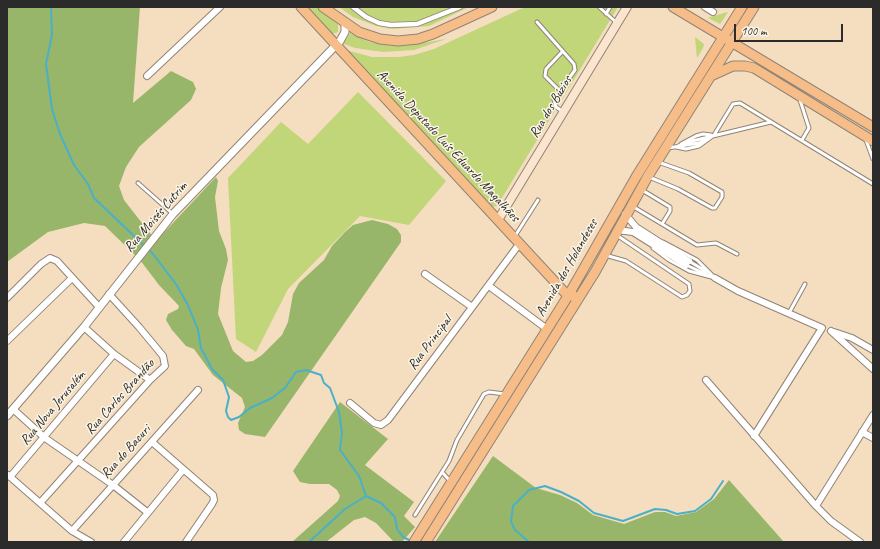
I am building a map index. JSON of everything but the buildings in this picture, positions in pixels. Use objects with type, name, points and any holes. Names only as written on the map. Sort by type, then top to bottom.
[{"type":"main road","name":"Avenida Deputado Luís Eduardo Magalhães","points":[[301,7],[568,296]]},
{"type":"main road","points":[[323,7],[359,32],[380,39],[404,41],[433,34],[492,7]]},
{"type":"main road","name":"Rua dos Búzios","points":[[498,220],[626,7]]},
{"type":"main road","points":[[673,7],[724,36],[873,128],[864,136]]},
{"type":"main road","name":"Avenida dos Holandeses","points":[[414,542],[568,296],[636,176],[742,7]]},
{"type":"main road","name":"Avenida dos Holandeses","points":[[427,541],[604,255],[630,205],[664,149],[754,7]]},
{"type":"main road","points":[[711,76],[732,66],[749,66],[873,141]]},
{"type":"main road","points":[[568,296],[579,296]]},
{"type":"street","points":[[147,76],[220,7]]},
{"type":"street","points":[[353,7],[366,17],[379,23],[391,25],[417,24],[460,7]]},
{"type":"street","points":[[705,7],[713,12]]},
{"type":"street","name":"Rua Moisés Cutrim","points":[[7,416],[84,327],[136,259],[173,214],[336,45],[344,35],[346,24]]},
{"type":"street","points":[[625,214],[636,227],[688,263]]},
{"type":"street","points":[[616,232],[633,232],[644,240],[688,263]]},
{"type":"street","name":"Rua Principal","points":[[350,403],[374,423],[382,425],[489,286],[517,240]]},
{"type":"street","points":[[7,298],[41,264],[50,258],[57,261],[99,307]]},
{"type":"street","points":[[425,274],[472,308]]},
{"type":"street","points":[[7,341],[72,278]]},
{"type":"street","points":[[715,278],[738,291],[822,328],[754,436]]},
{"type":"street","points":[[489,286],[547,329]]},
{"type":"street","name":"Rua Carlos Brandão","points":[[78,461],[150,380],[165,366],[165,360],[139,326],[109,294]]},
{"type":"street","points":[[84,327],[114,354],[150,380]]},
{"type":"street","points":[[831,331],[852,338],[873,350]]},
{"type":"street","points":[[831,331],[873,369]]},
{"type":"street","name":"Rua Nova Jerusalém","points":[[8,476],[44,438],[114,354]]},
{"type":"street","points":[[706,380],[816,506],[831,521],[860,542]]},
{"type":"street","name":"Rua do Bacuri","points":[[72,530],[198,390]]},
{"type":"street","points":[[13,409],[44,438],[113,485],[147,512]]},
{"type":"street","points":[[816,506],[873,415]]},
{"type":"street","points":[[862,432],[873,438]]},
{"type":"street","points":[[152,442],[210,493],[214,500],[186,542]]},
{"type":"street","points":[[40,503],[78,461]]},
{"type":"street","points":[[124,542],[147,512],[183,470]]},
{"type":"street","points":[[8,476],[72,530],[91,542]]},
{"type":"lane","points":[[599,7],[617,23]]},
{"type":"lane","points":[[606,14],[610,7]]},
{"type":"lane","points":[[537,22],[574,64],[575,70],[554,99],[556,107],[564,112]]},
{"type":"lane","points":[[560,91],[545,76],[546,69],[563,51]]},
{"type":"lane","points":[[799,96],[809,128],[802,140]]},
{"type":"lane","points":[[714,135],[732,104],[740,103],[873,184]]},
{"type":"lane","points":[[664,149],[699,143],[714,135],[771,122]]},
{"type":"lane","points":[[676,147],[686,140],[696,136],[703,134],[714,135]]},
{"type":"lane","points":[[864,136],[873,159]]},
{"type":"lane","points":[[648,176],[678,189],[712,208],[715,208],[722,197],[722,192],[689,173],[657,161]]},
{"type":"lane","points":[[138,183],[173,214]]},
{"type":"lane","points":[[640,189],[670,207],[670,211],[662,224]]},
{"type":"lane","points":[[517,240],[538,200]]},
{"type":"lane","points":[[630,205],[697,245],[716,243],[737,254]]},
{"type":"lane","points":[[604,255],[626,260],[682,297],[687,295],[690,291],[689,284],[616,232]]},
{"type":"lane","points":[[644,240],[661,254],[689,271],[715,278]]},
{"type":"lane","points":[[655,240],[667,243],[698,260],[715,278]]},
{"type":"lane","points":[[688,263],[715,278]]},
{"type":"lane","points":[[789,313],[806,284]]},
{"type":"lane","points":[[822,328],[831,331]]},
{"type":"lane","points":[[415,515],[449,461],[457,440],[484,394],[489,392],[506,394]]},
{"type":"lane","points":[[442,472],[451,483]]},
{"type":"green space","points":[[7,7],[140,7],[133,103],[171,71],[193,82],[196,89],[191,100],[139,147],[126,167],[119,186],[124,200],[156,241],[216,177],[218,181],[215,197],[219,231],[226,249],[228,260],[221,288],[218,314],[233,351],[246,362],[253,361],[262,355],[282,335],[288,322],[293,294],[299,283],[324,260],[332,246],[353,225],[372,220],[388,224],[397,229],[401,235],[401,242],[265,437],[245,434],[239,430],[238,423],[245,407],[242,398],[213,375],[194,349],[186,346],[172,330],[166,320],[168,314],[178,309],[179,306],[159,285],[140,260],[105,226],[84,223],[48,232],[7,262]]},
{"type":"green space","points":[[308,7],[316,7],[338,24],[338,32],[332,34]]},
{"type":"green space","points":[[339,7],[469,7],[429,26],[392,29],[376,26],[353,17]]},
{"type":"green space","points":[[525,7],[618,7],[497,206],[491,207],[346,50],[372,57],[399,57],[414,55],[434,49]]},
{"type":"green space","points":[[728,12],[720,24],[708,18],[713,16]]},
{"type":"green space","points":[[350,33],[369,42],[391,46],[446,39],[414,50],[383,52],[355,48],[341,43]]},
{"type":"green space","points":[[695,37],[704,44],[697,58]]},
{"type":"green space","points":[[358,92],[446,181],[409,225],[360,216],[288,289],[256,352],[236,339],[228,178],[281,122],[308,144]]},
{"type":"green space","points":[[340,402],[388,439],[365,465],[414,502],[404,516],[415,527],[402,542],[394,542],[376,523],[365,517],[354,520],[326,542],[292,542],[338,501],[340,496],[337,490],[329,484],[310,484],[300,482],[293,471]]},
{"type":"green space","points":[[493,456],[536,488],[560,495],[577,503],[593,515],[624,524],[655,512],[665,512],[676,516],[696,512],[714,499],[729,480],[784,542],[435,542]]},
{"type":"waterway","points":[[51,7],[52,35],[46,64],[52,109],[60,134],[74,165],[88,184],[94,198],[153,254],[176,284],[188,305],[198,330],[201,348],[212,369],[223,380],[229,397],[226,411],[228,417],[231,420],[239,417],[250,408],[272,398],[285,388],[296,372],[306,370],[321,375],[324,383],[330,388],[339,412],[342,433],[340,450],[359,476],[366,496]]},
{"type":"waterway","points":[[529,542],[515,530],[511,522],[513,506],[529,490],[545,486],[579,501],[594,513],[623,521],[655,509],[666,510],[677,514],[695,511],[711,499],[723,481]]},
{"type":"waterway","points":[[309,542],[345,509],[366,496],[381,503],[395,517],[397,529],[403,537],[411,541]]}]
